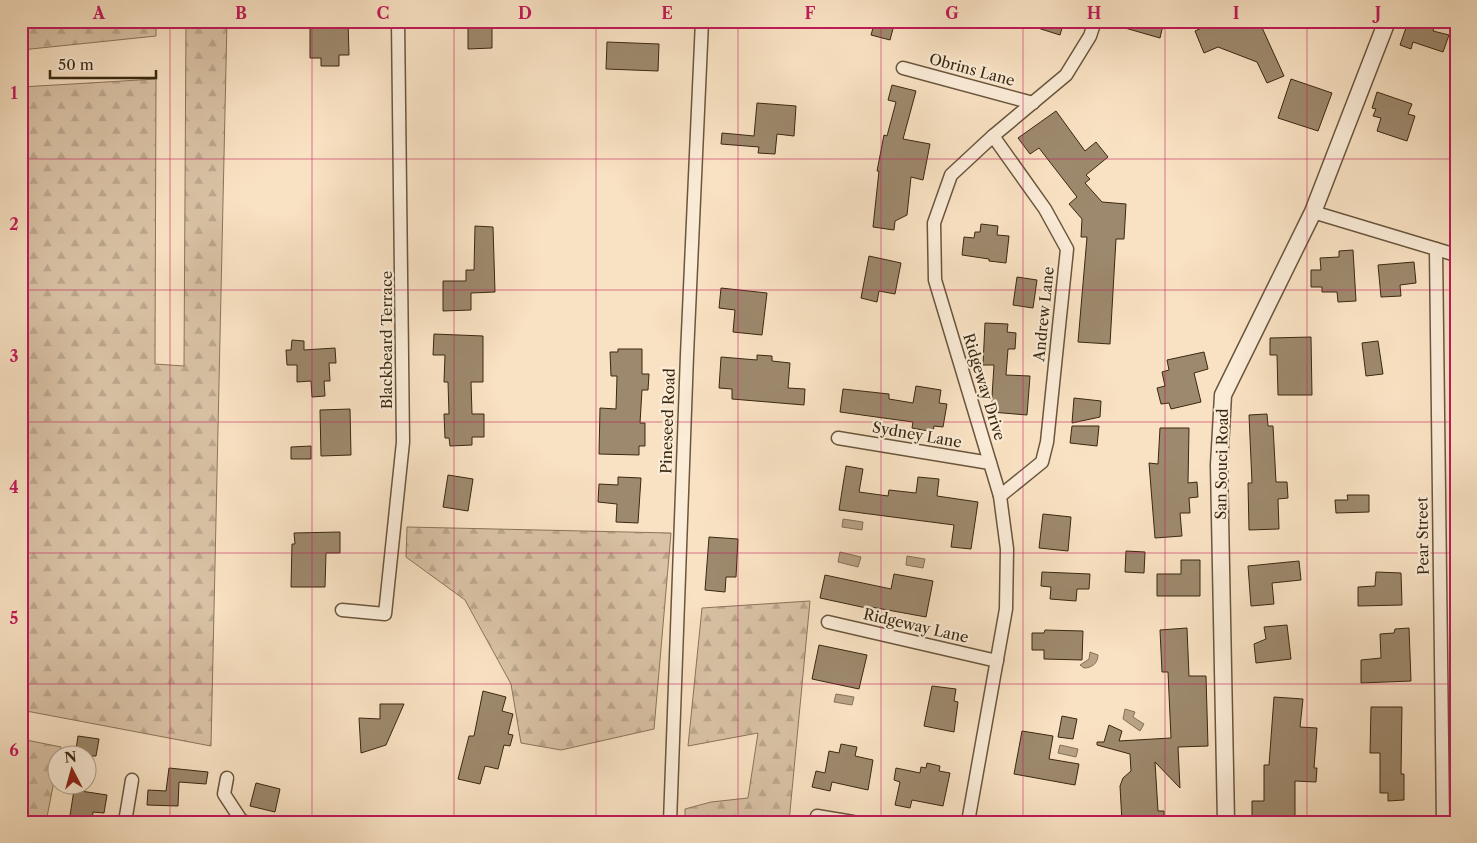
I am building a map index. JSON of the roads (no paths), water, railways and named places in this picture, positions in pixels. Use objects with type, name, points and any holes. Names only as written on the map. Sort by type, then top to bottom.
[{"type":"street","name":"Blackbeard Terrace","points":[[342,610],[385,614],[403,442],[398,21]]},
{"type":"street","name":"Pineseed Road","points":[[670,822],[687,345],[702,21]]},
{"type":"street","name":"Ridgeway Drive","points":[[968,822],[1006,609],[1007,549],[1000,496],[935,280],[934,223],[951,175],[993,136],[1066,76],[1090,36],[1095,21]]},
{"type":"street","name":"San Souci Road","points":[[1226,822],[1219,465],[1223,395],[1313,212],[1387,21]]},
{"type":"street","name":"Obrins Lane","points":[[903,68],[1033,104]]},
{"type":"street","name":"Andrew Lane","points":[[993,136],[1045,209],[1067,249],[1047,442],[1042,462],[1000,496]]},
{"type":"street","points":[[1313,212],[1456,255]]},
{"type":"street","name":"Pear Street","points":[[1436,249],[1443,822]]},
{"type":"street","name":"Sydney Lane","points":[[838,438],[990,463]]},
{"type":"street","name":"Ridgeway Lane","points":[[828,622],[997,661]]},
{"type":"street","points":[[227,778],[224,794],[241,820],[245,822]]},
{"type":"street","points":[[125,822],[132,780]]},
{"type":"street","points":[[817,816],[853,822]]}]
